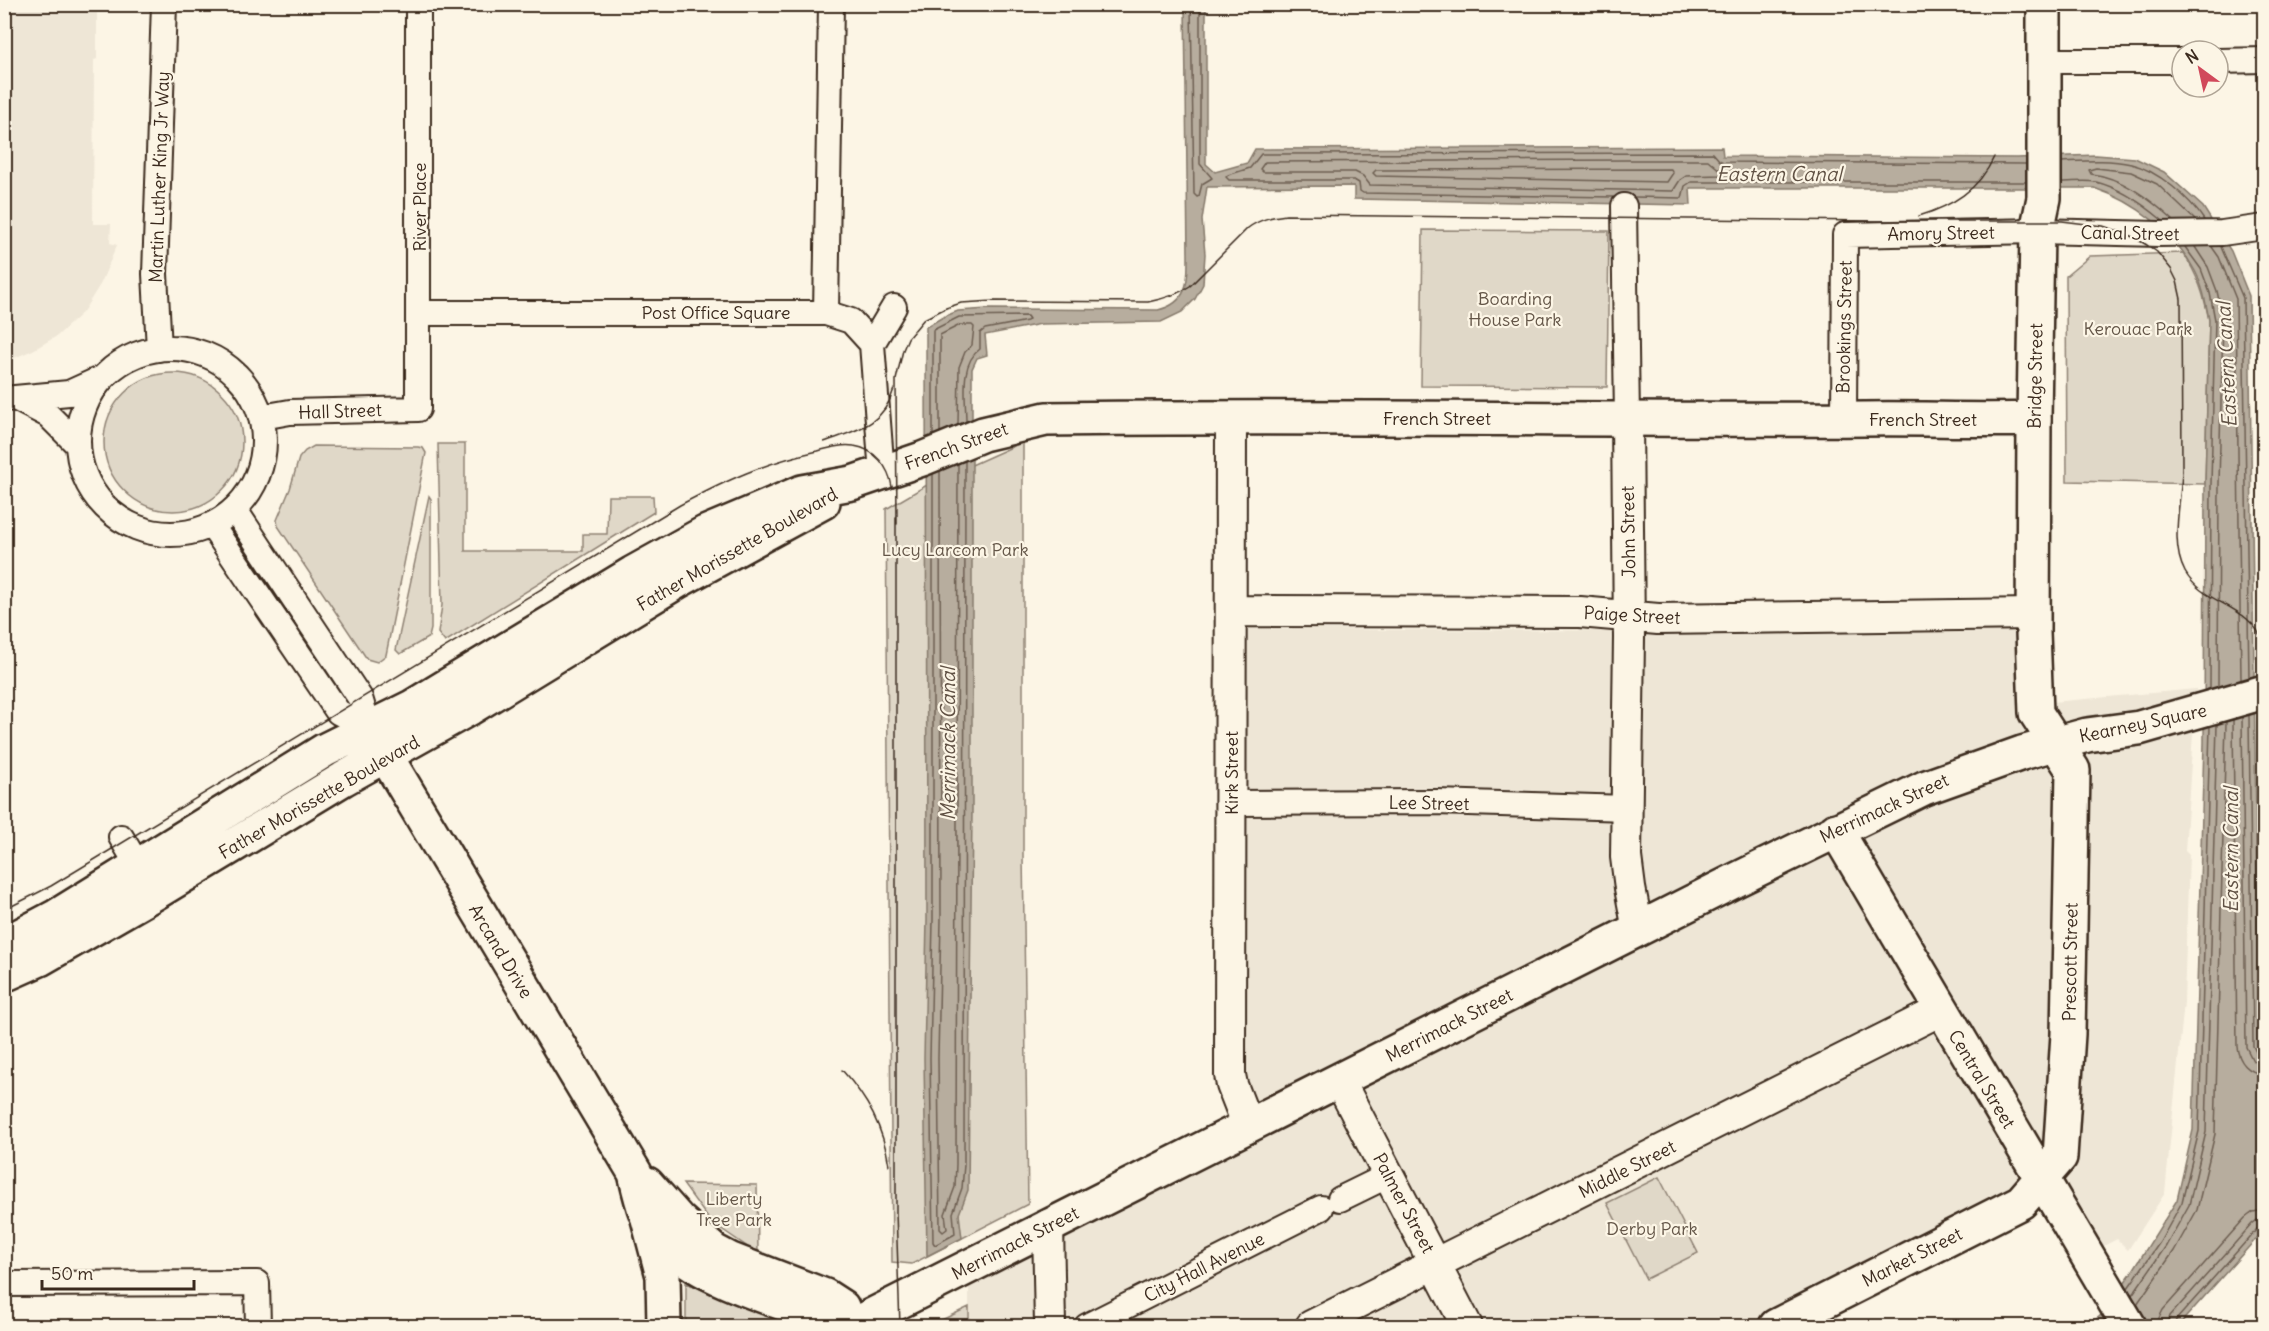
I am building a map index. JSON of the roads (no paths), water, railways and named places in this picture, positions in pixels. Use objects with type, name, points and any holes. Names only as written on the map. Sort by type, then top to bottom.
[{"type":"main road","name":"Bridge Street","points":[[2044,4],[2044,198],[2037,231],[2033,614],[2036,713],[2056,743]]},
{"type":"main road","name":"French Street","points":[[852,483],[882,474],[983,434],[1018,424],[1046,420],[1231,417],[2034,419]]},
{"type":"main road","name":"Father Morissette Boulevard","points":[[4,944],[57,916],[325,750],[412,706],[633,573],[705,533],[802,492],[852,483]]},
{"type":"main road","name":"Father Morissette Boulevard","points":[[4,975],[40,959],[155,893],[343,779],[470,708],[678,581],[739,546],[808,512],[852,483]]},
{"type":"main road","name":"Kearney Square","points":[[2056,743],[2087,735],[2139,728],[2264,692]]},
{"type":"main road","name":"Arcand Drive","points":[[369,728],[635,1173],[660,1197],[679,1220],[714,1251],[731,1260],[825,1296],[842,1307],[849,1326],[824,1323],[696,1267],[679,1255],[662,1237],[646,1213]]},
{"type":"main road","name":"Merrimack Street","points":[[849,1326],[1836,830],[1960,774],[2056,743]]},
{"type":"main road","name":"Prescott Street","points":[[2041,1179],[2060,1156],[2068,1034],[2073,770],[2056,743]]},
{"type":"main road","name":"Central Street","points":[[1836,830],[2129,1326]]},
{"type":"main road","name":"Arcand Drive","points":[[635,1173],[663,1276],[663,1326]]},
{"type":"main road","name":"Market Street","points":[[1776,1326],[2021,1202],[2041,1179]]},
{"type":"street","name":"Martin Luther King Jr Way","points":[[159,349],[155,274],[164,4]]},
{"type":"street","name":"River Place","points":[[418,4],[418,409]]},
{"type":"street","points":[[826,313],[831,4]]},
{"type":"street","points":[[2230,61],[2265,60]]},
{"type":"street","points":[[2045,61],[2170,61]]},
{"type":"street","name":"John Street","points":[[1624,206],[1629,616],[1626,857],[1638,930]]},
{"type":"street","name":"Canal Street","points":[[2037,231],[2160,234],[2222,232],[2265,227]]},
{"type":"street","name":"Amory Street","points":[[1845,235],[2037,231]]},
{"type":"street","name":"Brookings Street","points":[[1844,419],[1845,235]]},
{"type":"street","points":[[882,474],[872,344],[894,307]]},
{"type":"street","name":"Post Office Square","points":[[418,313],[826,313],[851,321],[872,344]]},
{"type":"street","points":[[11,399],[69,393],[104,377],[129,358],[159,349],[186,349],[212,357],[235,372],[252,392],[262,417],[265,451],[262,462],[255,483],[235,510],[212,526],[190,533],[167,535],[144,531],[123,521],[105,507],[91,489],[82,467],[78,444],[84,408],[104,377]]},
{"type":"street","points":[[11,399],[48,415],[78,444]]},
{"type":"street","name":"Hall Street","points":[[262,417],[290,412],[418,409]]},
{"type":"street","name":"Kirk Street","points":[[1231,417],[1230,1075],[1248,1126]]},
{"type":"street","name":"Arcand Drive","points":[[235,510],[360,698],[369,728]]},
{"type":"street","points":[[212,526],[338,712],[369,728]]},
{"type":"street","name":"Paige Street","points":[[1231,611],[1580,612],[1658,618],[2033,614]]},
{"type":"street","name":"Lee Street","points":[[1230,803],[1436,802],[1627,808]]},
{"type":"street","points":[[121,837],[155,893]]},
{"type":"street","name":"Middle Street","points":[[1311,1326],[1941,1010]]},
{"type":"street","name":"Palmer Street","points":[[1339,1080],[1467,1326]]},
{"type":"street","name":"City Hall Avenue","points":[[1087,1326],[1389,1175]]},
{"type":"street","points":[[1048,1226],[1050,1326]]},
{"type":"street","points":[[4,1284],[257,1284],[258,1326]]},
{"type":"water","points":[[1185,5],[1206,5],[1206,164],[1215,172],[1247,163],[1255,149],[1722,147],[1723,156],[2017,158],[2096,155],[2135,158],[2164,172],[2203,207],[2231,251],[2249,296],[2259,1046],[2264,1056],[2264,1230],[2178,1326],[2087,1326],[2100,1316],[2132,1272],[2177,1200],[2193,1130],[2204,743],[2205,484],[2209,320],[2198,277],[2186,257],[2165,231],[2125,201],[2094,188],[1690,188],[1691,205],[1354,199],[1354,186],[1207,187],[1202,220],[1205,254],[1203,284],[1195,299],[1182,312],[1161,322],[1041,324],[985,335],[987,355],[977,358],[972,369],[972,811],[968,1190],[959,1214],[962,1238],[927,1256],[924,1058],[927,920],[926,327],[958,311],[988,309],[1158,310],[1168,307],[1181,297],[1186,283],[1188,265]]},
{"type":"tram line","points":[[1919,216],[1953,202],[1972,188],[1981,179],[1994,157]]},
{"type":"tram line","points":[[897,524],[896,380],[908,338],[924,319],[961,303],[994,301],[1148,302],[1164,298],[1190,286],[1248,228],[1257,222],[1271,218],[1286,215],[2062,221],[2103,226],[2127,234],[2157,252],[2171,269],[2177,281],[2181,299],[2182,468],[2177,535],[2180,560],[2193,583],[2203,592],[2248,620],[2264,644]]},
{"type":"tram line","points":[[824,442],[858,430],[876,419],[883,411],[894,389]]},
{"type":"tram line","points":[[4,910],[51,886],[680,505],[714,488],[781,461],[845,446],[862,448],[880,460],[888,473],[892,487]]},
{"type":"tram line","points":[[896,517],[896,1212],[900,1326]]},
{"type":"tram line","points":[[2264,935],[2264,985]]},
{"type":"tram line","points":[[842,1070],[873,1114],[883,1138],[889,1165]]},
{"type":"water label","name":"Eastern Canal","points":[[1779,173]]},
{"type":"water label","name":"Eastern Canal","points":[[2226,365]]},
{"type":"water label","name":"Merrimack Canal","points":[[947,744]]},
{"type":"water label","name":"Eastern Canal","points":[[2230,850]]},
{"type":"park label","name":"Boarding House Park","points":[[1515,308]]},
{"type":"park label","name":"Kerouac Park","points":[[2138,328]]},
{"type":"park label","name":"Lucy Larcom Park","points":[[955,549]]},
{"type":"park label","name":"Liberty Tree Park","points":[[734,1208]]},
{"type":"park label","name":"Derby Park","points":[[1652,1228]]}]
